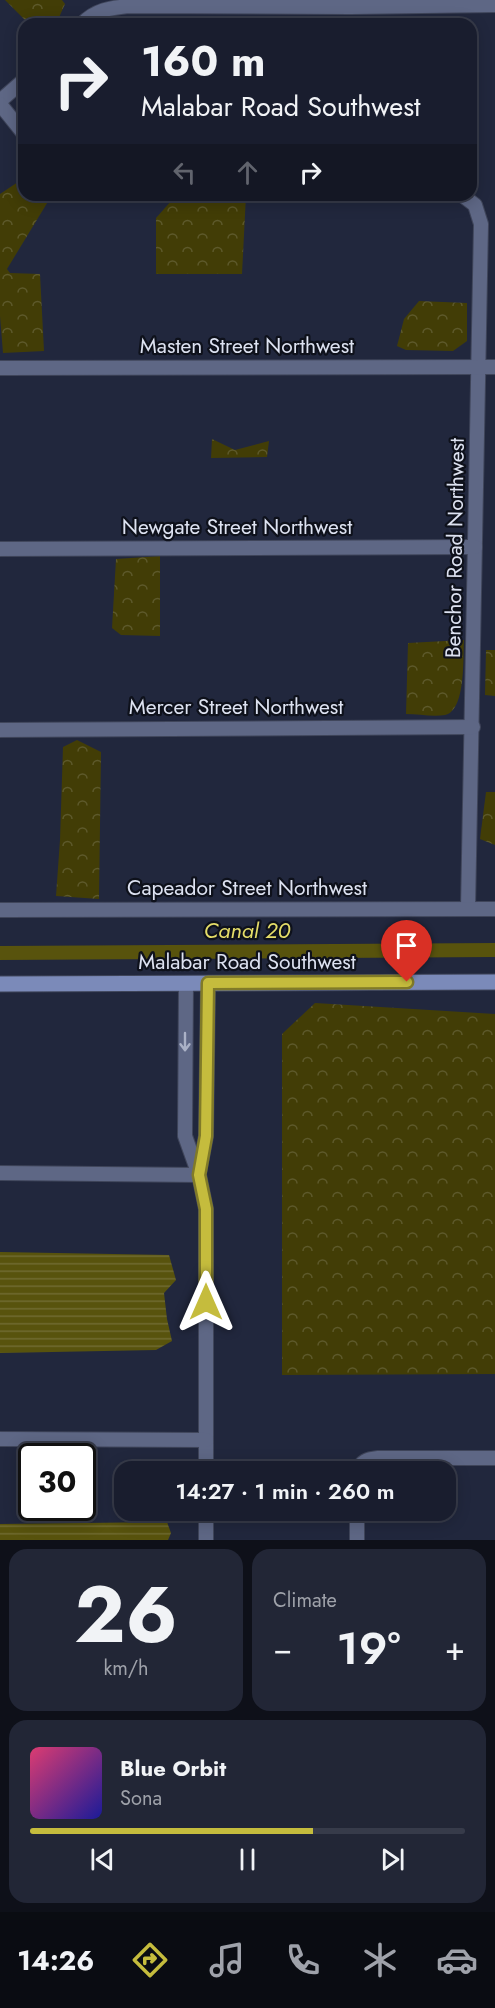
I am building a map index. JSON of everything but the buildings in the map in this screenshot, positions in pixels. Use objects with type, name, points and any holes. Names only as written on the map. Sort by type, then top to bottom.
[{"type":"main road","name":"Malabar Road Southwest","points":[[0,984],[495,982]]},
{"type":"street","points":[[87,18],[108,8],[128,6],[495,5]]},
{"type":"street","points":[[18,86],[0,102],[18,126]]},
{"type":"street","name":"Benchor Road Northwest","points":[[468,909],[481,224],[475,205],[470,201]]},
{"type":"street","name":"Masten Street Northwest","points":[[0,368],[495,367]]},
{"type":"street","name":"Newgate Street Northwest","points":[[0,549],[475,547]]},
{"type":"street","name":"Mercer Street Northwest","points":[[0,730],[473,727]]},
{"type":"street","name":"Capeador Street Northwest","points":[[0,910],[495,909]]},
{"type":"street","points":[[186,983],[184,1136],[199,1175],[206,1209],[206,1461]]},
{"type":"street","points":[[199,1175],[206,1136],[208,983]]},
{"type":"street","points":[[0,1173],[199,1175]]},
{"type":"street","points":[[0,1439],[206,1440]]},
{"type":"street","points":[[366,1461],[378,1458],[495,1458]]},
{"type":"street","points":[[206,1521],[206,1540]]},
{"type":"street","points":[[357,1521],[357,1540]]},
{"type":"green space","points":[[5,0],[62,0],[65,4],[59,18],[23,18]]},
{"type":"green space","points":[[18,182],[18,201],[48,201],[7,269],[10,273],[40,274],[44,351],[3,353],[0,316],[0,194]]},
{"type":"green space","points":[[171,201],[246,201],[242,274],[156,274],[156,218]]},
{"type":"green space","points":[[419,301],[467,303],[467,341],[453,351],[406,350],[397,346],[404,319]]},
{"type":"green space","points":[[212,439],[235,450],[269,441],[267,457],[211,458]]},
{"type":"green space","points":[[160,556],[160,636],[121,635],[112,628],[116,559]]},
{"type":"green space","points":[[464,640],[460,694],[452,711],[440,716],[406,714],[408,643]]},
{"type":"green space","points":[[486,650],[495,650],[495,696],[485,695]]},
{"type":"green space","points":[[77,740],[101,752],[99,899],[56,896],[63,747]]},
{"type":"green space","points":[[486,792],[495,792],[495,845],[480,839]]},
{"type":"green space","points":[[315,1003],[495,1014],[495,1374],[282,1375],[282,1034]]},
{"type":"shaded area","points":[[0,1252],[169,1255],[176,1280],[164,1293],[172,1341],[156,1350],[0,1353]]},
{"type":"shaded area","points":[[167,1522],[171,1533],[168,1540],[0,1540],[0,1524]]},
{"type":"waterway","name":"Canal 20","points":[[0,953],[495,950]]},
{"type":"route","points":[[206,1302],[206,1209],[199,1175],[206,1136],[208,983],[407,982]]}]
